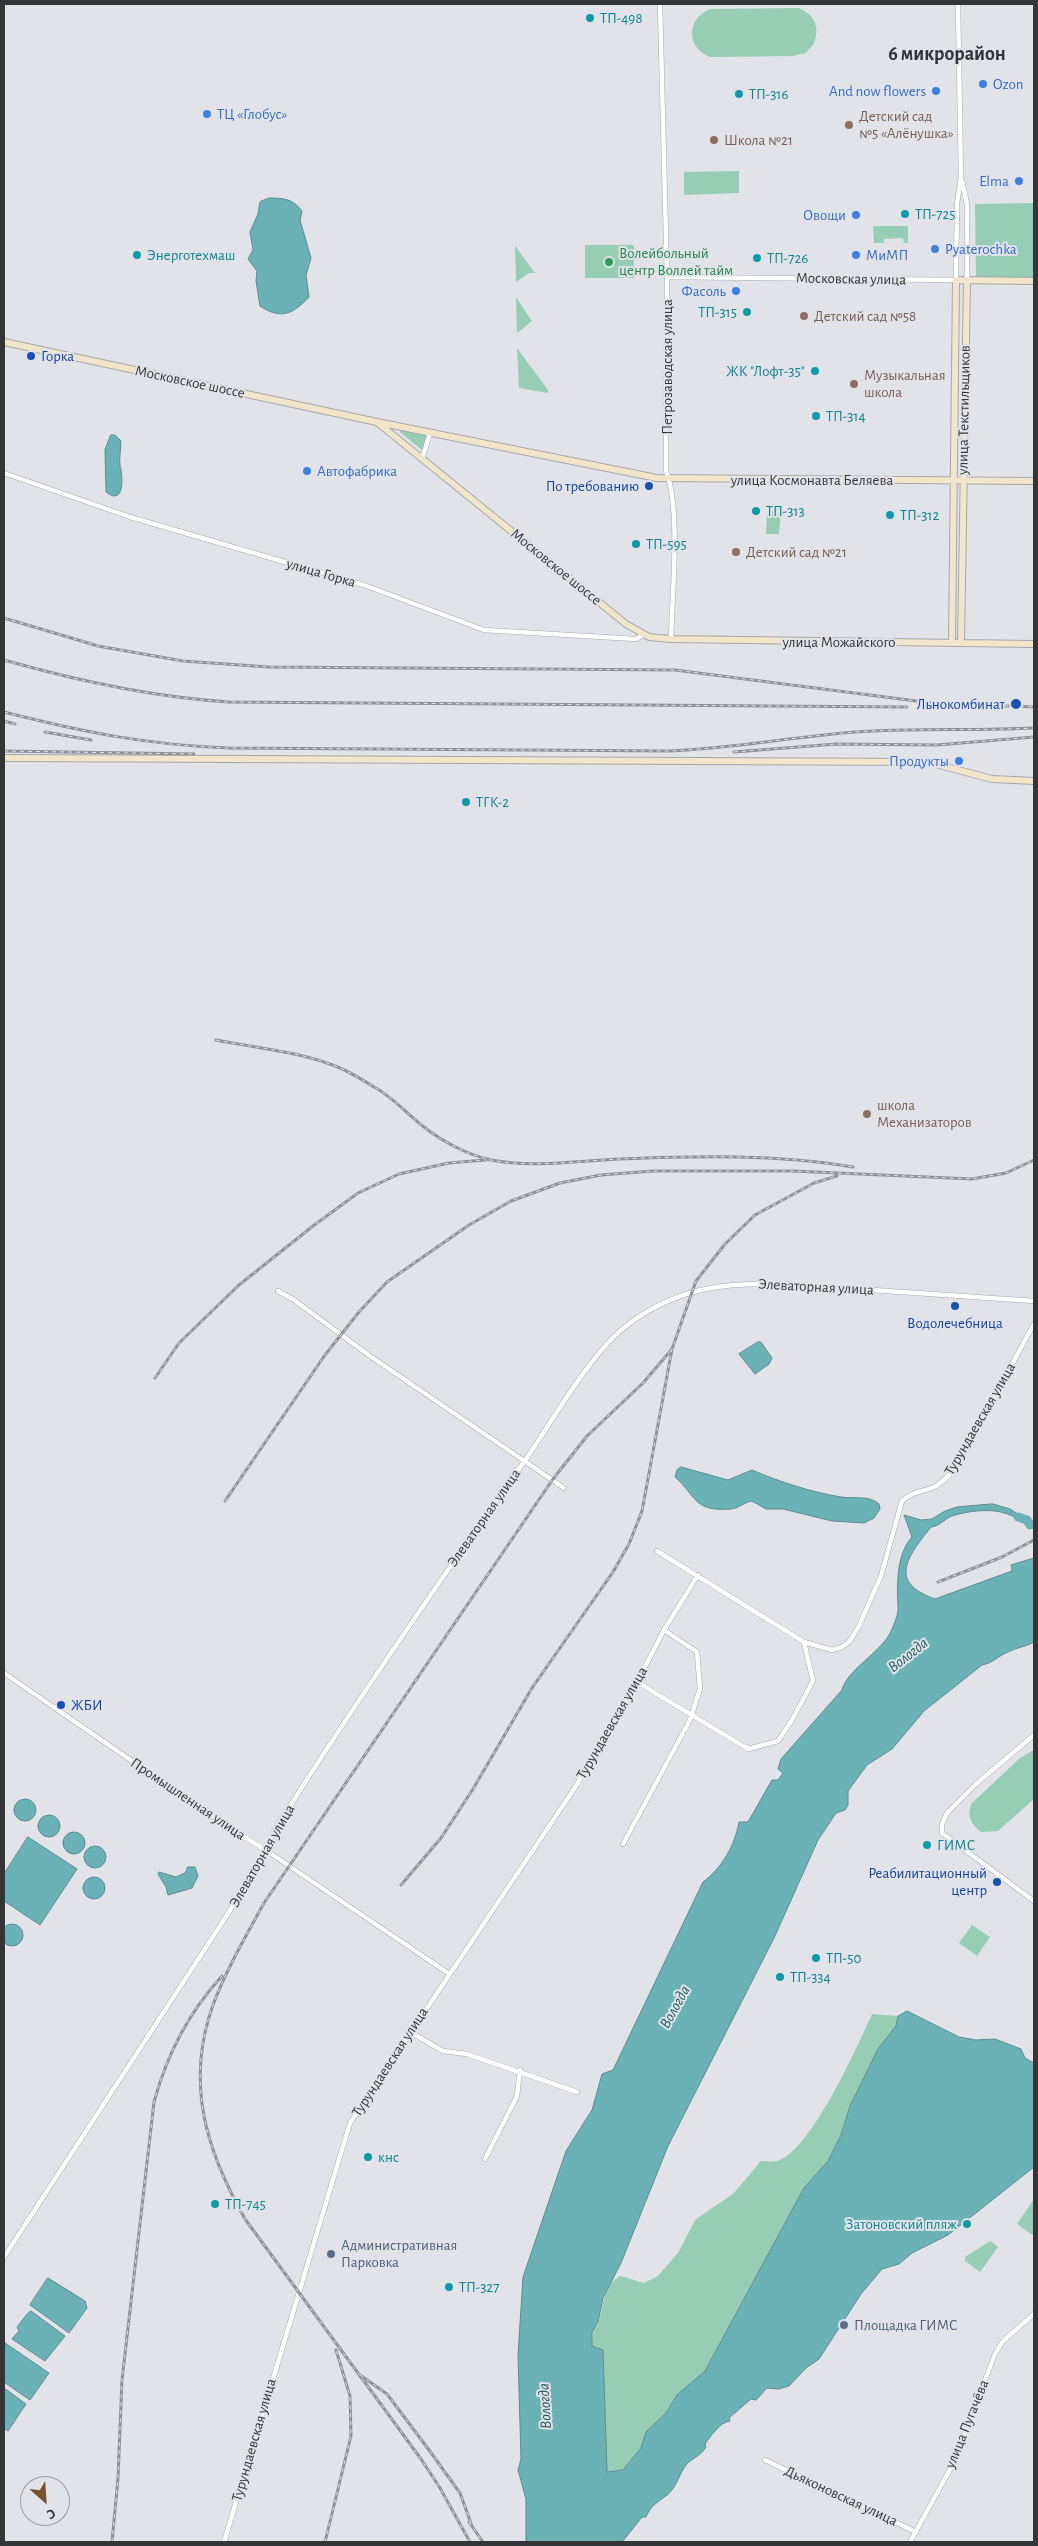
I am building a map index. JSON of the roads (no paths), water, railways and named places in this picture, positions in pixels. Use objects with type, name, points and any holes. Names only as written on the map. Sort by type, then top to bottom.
[{"type":"street","name":"Петрозаводская улица","points":[[660,4],[667,277],[666,463],[672,492],[673,537],[671,639]]},
{"type":"street","name":"улица Текстильщиков","points":[[952,642],[957,204],[961,177],[958,4]]},
{"type":"street","name":"улица Текстильщиков","points":[[961,177],[967,204],[961,643]]},
{"type":"street","points":[[957,204],[967,204]]},
{"type":"street","name":"Московская улица","points":[[667,277],[1034,281]]},
{"type":"street","name":"Московское шоссе","points":[[4,342],[626,474],[669,479]]},
{"type":"street","name":"Московское шоссе","points":[[377,422],[626,624],[643,635]]},
{"type":"street","points":[[422,459],[430,433]]},
{"type":"street","name":"улица Горка","points":[[4,473],[130,517],[364,585],[484,630],[636,639],[643,635]]},
{"type":"street","name":"улица Космонавта Беляева","points":[[669,479],[1034,481]]},
{"type":"street","name":"улица Можайского","points":[[643,635],[671,639],[1034,644]]},
{"type":"street","points":[[4,758],[928,762],[992,779],[1034,781]]},
{"type":"street","name":"Элеваторная улица","points":[[4,2257],[229,1912],[257,1866],[264,1849],[334,1739],[525,1459],[611,1338],[645,1312],[688,1292],[745,1283],[1034,1301]]},
{"type":"street","name":"Элеваторная улица","points":[[278,1292],[318,1316],[370,1356],[525,1459],[564,1488]]},
{"type":"street","name":"Турундаевская улица","points":[[657,1550],[804,1642],[832,1650],[842,1647],[849,1642],[859,1626],[881,1576],[902,1501],[911,1492],[934,1487],[946,1480],[955,1468],[1034,1324]]},
{"type":"street","name":"Турундаевская улица","points":[[224,2542],[350,2123],[448,1973],[576,1786],[637,1682],[664,1630],[698,1575]]},
{"type":"street","points":[[623,1844],[691,1715],[700,1689],[697,1652],[664,1630]]},
{"type":"street","points":[[637,1682],[748,1749],[778,1741],[792,1720],[813,1681],[804,1642]]},
{"type":"street","name":"Промышленная улица","points":[[4,1673],[228,1827],[264,1849],[448,1973]]},
{"type":"street","points":[[1034,1735],[976,1784],[947,1813],[942,1824],[942,1833],[1034,1901]]},
{"type":"street","points":[[410,2032],[443,2051],[467,2054],[520,2070],[577,2092]]},
{"type":"street","points":[[485,2159],[517,2096],[520,2070]]},
{"type":"street","name":"улица Пугачёва","points":[[910,2542],[953,2464],[995,2354],[1003,2341],[1034,2314]]},
{"type":"street","name":"Дьяконовская улица","points":[[765,2460],[916,2532]]},
{"type":"water","points":[[269,198],[288,200],[302,211],[300,220],[311,258],[306,275],[309,297],[298,308],[281,314],[274,313],[260,306],[256,281],[257,271],[248,259],[253,250],[250,232],[258,214],[260,202]]},
{"type":"water","points":[[111,435],[115,435],[121,441],[120,463],[122,482],[120,493],[117,496],[112,496],[106,492],[105,450]]},
{"type":"water","points":[[761,1342],[772,1358],[769,1364],[755,1374],[739,1354]]},
{"type":"water","points":[[681,1467],[728,1480],[752,1470],[818,1492],[841,1497],[871,1499],[879,1504],[880,1509],[874,1518],[864,1523],[832,1521],[783,1509],[766,1509],[752,1501],[733,1509],[709,1508],[696,1501],[675,1477],[677,1470]]},
{"type":"water","name":"Вологда","points":[[993,1504],[1010,1509],[1027,1520],[1001,1512],[990,1511],[952,1516],[931,1527],[915,1548],[906,1568],[907,1576],[911,1585],[920,1592],[935,1599],[1012,1571],[1011,1565],[1034,1558],[1034,1642],[1011,1650],[982,1665],[924,1711],[892,1749],[867,1765],[848,1791],[848,1805],[845,1810],[836,1813],[818,1840],[774,1938],[668,2146],[621,2263],[603,2298],[598,2322],[592,2333],[592,2346],[603,2350],[607,2472],[623,2470],[641,2448],[646,2432],[666,2413],[677,2395],[705,2371],[804,2188],[828,2161],[841,2135],[850,2106],[878,2049],[896,2026],[898,2016],[907,2011],[959,2037],[976,2040],[995,2039],[1021,2049],[1025,2058],[1034,2063],[1034,2167],[948,2235],[912,2253],[899,2264],[882,2269],[861,2294],[819,2359],[806,2368],[789,2386],[779,2389],[767,2388],[756,2400],[751,2399],[729,2418],[730,2421],[719,2427],[705,2444],[704,2450],[686,2465],[670,2492],[652,2507],[646,2517],[642,2517],[622,2542],[526,2542],[526,2499],[518,2470],[521,2459],[518,2355],[523,2277],[566,2151],[592,2110],[602,2074],[613,2070],[703,1882],[716,1870],[727,1855],[739,1822],[748,1822],[772,1780],[778,1780],[783,1773],[778,1769],[781,1759],[842,1690],[845,1682],[858,1667],[888,1637],[898,1612],[900,1561],[912,1537],[904,1515],[921,1520],[932,1519],[945,1511],[957,1507]]},
{"type":"water","points":[[25,1799],[33,1802],[36,1810],[33,1818],[25,1821],[17,1818],[14,1810],[17,1802]]},
{"type":"water","points":[[49,1815],[57,1818],[60,1826],[57,1834],[49,1837],[41,1834],[38,1826],[41,1818]]},
{"type":"water","points":[[74,1832],[82,1835],[85,1843],[82,1851],[74,1854],[66,1851],[63,1843],[66,1835]]},
{"type":"water","points":[[28,1837],[77,1869],[40,1925],[4,1901],[4,1874]]},
{"type":"water","points":[[95,1846],[103,1849],[106,1857],[103,1865],[95,1868],[87,1865],[84,1857],[87,1849]]},
{"type":"water","points":[[188,1867],[195,1867],[198,1876],[192,1888],[168,1895],[166,1887],[158,1874],[159,1872],[176,1877],[185,1873]]},
{"type":"water","points":[[94,1877],[102,1880],[105,1888],[102,1896],[94,1899],[86,1896],[83,1888],[86,1880]]},
{"type":"water","points":[[12,1924],[22,1931],[23,1935],[16,1945],[12,1946],[2,1939],[1,1935],[8,1925]]},
{"type":"water","points":[[48,2278],[85,2301],[87,2308],[69,2333],[30,2305]]},
{"type":"water","points":[[31,2311],[65,2336],[45,2361],[12,2339],[19,2331],[17,2327]]},
{"type":"water","points":[[5,2343],[49,2373],[30,2400],[4,2382]]},
{"type":"water","points":[[4,2388],[26,2404],[8,2431],[4,2428]]},
{"type":"waterway","points":[[1018,1517],[1027,1520],[1030,1525],[1034,1524]]},
{"type":"railway","points":[[4,618],[98,646],[183,661],[269,667],[675,670],[932,703],[1034,707]]},
{"type":"railway","points":[[4,660],[59,675],[115,687],[200,700],[229,702],[907,707]]},
{"type":"railway","points":[[4,712],[61,726],[143,741],[229,748],[670,751],[855,732],[1034,728]]},
{"type":"railway","points":[[4,721],[15,724]]},
{"type":"railway","points":[[45,732],[91,740]]},
{"type":"railway","points":[[734,752],[836,744],[937,745],[1034,737]]},
{"type":"railway","points":[[4,751],[194,754]]},
{"type":"railway","points":[[216,1040],[300,1055],[339,1068],[381,1091],[439,1138],[465,1151],[491,1160],[539,1164],[620,1159],[736,1157],[795,1160],[853,1167]]},
{"type":"railway","points":[[155,1378],[179,1343],[239,1285],[358,1193],[399,1174],[449,1163],[486,1160]]},
{"type":"railway","points":[[225,1501],[325,1355],[359,1312],[387,1282],[469,1225],[511,1201],[560,1183],[601,1175],[653,1171],[793,1171],[972,1179],[1006,1173],[1034,1160]]},
{"type":"railway","points":[[401,1885],[441,1838],[473,1789],[532,1688],[613,1572],[629,1544],[642,1511],[672,1349],[696,1281],[725,1244],[755,1215],[814,1183],[837,1176]]},
{"type":"railway","points":[[470,2542],[440,2488],[421,2459],[245,2219],[231,2193],[210,2142],[204,2115],[201,2089],[201,2062],[205,2034],[213,2005],[224,1979],[264,1903],[553,1479],[587,1436],[643,1383],[672,1349]]},
{"type":"railway","points":[[938,1582],[1002,1557],[1034,1540]]},
{"type":"railway","points":[[112,2542],[118,2478],[122,2380],[154,2102],[165,2067],[180,2035],[189,2019],[222,1976]]},
{"type":"railway","points":[[325,2542],[351,2436],[350,2396],[336,2350]]},
{"type":"railway","points":[[360,2375],[387,2394],[429,2450],[460,2493],[472,2526]]},
{"type":"railway","points":[[469,2522],[483,2542]]},
{"type":"place","name":"ТП-498","points":[[590,18]]},
{"type":"place","name":"Ozon","points":[[983,84]]},
{"type":"place","name":"And now flowers","points":[[936,91]]},
{"type":"place","name":"ТП-316","points":[[739,94]]},
{"type":"place","name":"ТЦ «Глобус»","points":[[207,114]]},
{"type":"place","name":"Детский сад №5 «Алёнушка»","points":[[849,125]]},
{"type":"place","name":"Школа №21","points":[[714,140]]},
{"type":"place","name":"Elma","points":[[1019,181]]},
{"type":"place","name":"ТП-725","points":[[905,214]]},
{"type":"place","name":"Овощи","points":[[856,215]]},
{"type":"place","name":"Pyaterochka","points":[[935,249]]},
{"type":"place","name":"Энерготехмаш","points":[[137,255]]},
{"type":"place","name":"МиМП","points":[[856,255]]},
{"type":"place","name":"ТП-726","points":[[757,258]]},
{"type":"place","name":"Волейбольный центр Воллей тайм","points":[[609,262]]},
{"type":"place","name":"Фасоль","points":[[736,291]]},
{"type":"place","name":"ТП-315","points":[[747,312]]},
{"type":"place","name":"Детский сад №58","points":[[804,316]]},
{"type":"place","name":"Горка","points":[[31,356]]},
{"type":"place","name":"ЖК \"Лофт-35\"","points":[[815,371]]},
{"type":"place","name":"Музыкальная школа","points":[[854,384]]},
{"type":"place","name":"ТП-314","points":[[816,416]]},
{"type":"place","name":"Автофабрика","points":[[307,471]]},
{"type":"place","name":"По требованию","points":[[649,486]]},
{"type":"place","name":"ТП-313","points":[[756,511]]},
{"type":"place","name":"ТП-312","points":[[890,515]]},
{"type":"place","name":"ТП-595","points":[[636,544]]},
{"type":"place","name":"Детский сад №21","points":[[736,552]]},
{"type":"place","name":"Льнокомбинат","points":[[1016,704]]},
{"type":"place","name":"Продукты","points":[[959,761]]},
{"type":"place","name":"ТГК-2","points":[[466,802]]},
{"type":"place","name":"школа Механизаторов","points":[[867,1114]]},
{"type":"place","name":"Водолечебница","points":[[955,1306]]},
{"type":"place","name":"ЖБИ","points":[[61,1705]]},
{"type":"place","name":"ГИМС","points":[[927,1845]]},
{"type":"place","name":"Реабилитационный центр","points":[[997,1882]]},
{"type":"place","name":"ТП-50","points":[[816,1958]]},
{"type":"place","name":"ТП-334","points":[[780,1977]]},
{"type":"place","name":"кнс","points":[[368,2157]]},
{"type":"place","name":"ТП-745","points":[[215,2204]]},
{"type":"place","name":"Затоновский пляж","points":[[967,2224]]},
{"type":"place","name":"Административная Парковка","points":[[331,2254]]},
{"type":"place","name":"ТП-327","points":[[449,2287]]},
{"type":"place","name":"Площадка ГИМС","points":[[844,2325]]},
{"type":"district","name":"6 микрорайон","points":[[947,54]]}]
